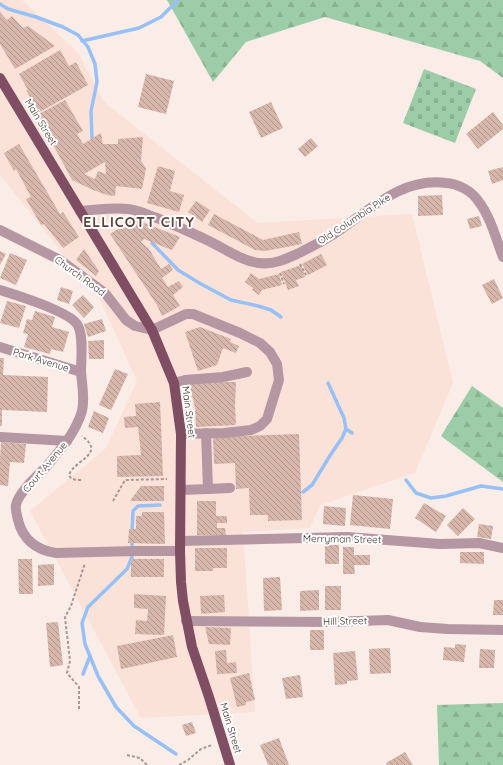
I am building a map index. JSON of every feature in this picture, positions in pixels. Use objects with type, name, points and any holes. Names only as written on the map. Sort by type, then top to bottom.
[{"type":"main road","name":"Main Street","points":[[0,78],[152,330],[174,382],[181,434],[180,546],[181,582],[186,621],[192,647],[230,765]]},
{"type":"street","name":"Old Columbia Pike","points":[[80,211],[129,209],[181,227],[247,260],[260,263],[274,263],[291,257],[333,235],[380,201],[401,189],[431,182],[452,183],[462,187],[479,201],[492,225],[503,257]]},
{"type":"street","name":"Church Road","points":[[0,230],[60,260],[105,293],[126,320],[135,326],[152,330]]},
{"type":"street","name":"Court Avenue","points":[[0,290],[56,310],[70,317],[78,324],[81,336],[81,372],[83,392],[82,410],[78,423],[67,441],[47,466],[27,487],[16,505],[16,512],[23,533],[37,547],[56,553],[136,551],[180,546]]},
{"type":"street","points":[[152,330],[186,314],[193,314],[240,333],[260,343],[270,352],[277,364],[279,380],[267,419],[260,426],[251,430],[181,434]]},
{"type":"street","name":"Park Avenue","points":[[0,347],[81,372]]},
{"type":"street","points":[[174,382],[223,378],[247,372]]},
{"type":"street","points":[[206,433],[208,489]]},
{"type":"street","points":[[0,437],[67,441]]},
{"type":"street","points":[[181,490],[230,488]]},
{"type":"street","name":"Merryman Street","points":[[180,546],[347,537],[440,544],[479,543],[503,548]]},
{"type":"street","name":"Hill Street","points":[[186,621],[330,622],[388,620],[420,627],[503,630]]},
{"type":"path","points":[[300,264],[306,275]]},
{"type":"path","points":[[279,272],[284,284]]},
{"type":"path","points":[[81,480],[74,480],[70,478],[69,475],[70,470],[89,455],[92,449],[91,444],[82,436]]},
{"type":"path","points":[[113,501],[125,480],[166,478]]},
{"type":"path","points":[[80,709],[79,687],[67,673],[70,661],[65,617],[71,606],[88,552]]},
{"type":"path","points":[[179,765],[188,760],[201,749],[212,745]]},
{"type":"path","points":[[127,756],[140,758],[147,765]]},
{"type":"shaded area","points":[[0,0],[22,0],[79,54],[104,102],[258,223],[412,214],[453,383],[415,473],[320,505],[310,528],[243,532],[255,712],[141,718],[30,511],[106,448],[137,381],[101,302],[0,175]]},
{"type":"green space","points":[[167,0],[503,0],[503,78],[480,61],[325,17],[246,42],[213,82]]},
{"type":"green space","points":[[424,69],[476,89],[455,143],[403,123]]},
{"type":"green space","points":[[472,386],[503,408],[503,482],[441,436]]},
{"type":"green space","points":[[503,703],[503,765],[439,765],[437,705]]},
{"type":"building","points":[[0,12],[7,20],[12,16],[23,28],[28,26],[55,46],[15,69],[0,44]]},
{"type":"building","points":[[60,50],[69,66],[76,62],[88,85],[38,113],[31,102],[32,101],[26,90],[28,90],[19,74]]},
{"type":"building","points":[[146,74],[174,81],[166,114],[138,107]]},
{"type":"building","points":[[65,100],[83,131],[77,134],[83,144],[101,133],[103,144],[118,144],[118,139],[143,137],[141,161],[146,168],[142,189],[116,186],[115,196],[107,195],[72,180],[37,115]],"holes":[[[105,162],[106,174],[98,171],[95,179],[84,174]]]},
{"type":"building","points":[[271,102],[283,128],[261,138],[249,112]]},
{"type":"building","points":[[493,112],[503,125],[503,129],[478,149],[466,134]]},
{"type":"building","points":[[311,138],[318,146],[305,157],[298,149]]},
{"type":"building","points":[[19,144],[60,214],[63,212],[79,237],[63,248],[44,224],[41,225],[26,199],[31,197],[16,169],[14,171],[4,153]]},
{"type":"building","points":[[158,166],[175,171],[170,191],[184,195],[179,212],[147,203]]},
{"type":"building","points":[[503,167],[503,180],[492,184],[488,171]]},
{"type":"building","points":[[442,195],[443,215],[418,216],[418,196]]},
{"type":"building","points":[[196,201],[210,210],[202,222],[188,212]]},
{"type":"building","points":[[214,214],[263,240],[299,232],[302,244],[265,251],[255,250],[208,225]]},
{"type":"building","points":[[479,216],[482,226],[470,229],[467,219]]},
{"type":"building","points":[[134,219],[180,237],[172,250],[144,239],[141,242],[149,249],[161,269],[169,264],[173,270],[162,278],[168,287],[179,281],[183,287],[173,295],[180,306],[162,316],[157,305],[110,234]]},
{"type":"building","points":[[84,249],[99,271],[96,276],[76,260]]},
{"type":"building","points":[[0,251],[6,254],[0,265]]},
{"type":"building","points":[[10,253],[27,260],[16,285],[0,278]]},
{"type":"building","points":[[321,254],[327,265],[308,275],[302,264]]},
{"type":"building","points":[[301,265],[305,277],[296,280],[299,286],[288,290],[281,272]]},
{"type":"building","points":[[251,273],[259,279],[279,274],[282,285],[262,290],[259,295],[245,282]]},
{"type":"building","points":[[494,279],[503,298],[492,304],[482,285]]},
{"type":"building","points":[[61,287],[73,291],[69,304],[57,300]]},
{"type":"building","points":[[83,295],[94,307],[84,318],[72,305]]},
{"type":"building","points":[[7,301],[26,306],[19,328],[0,323]]},
{"type":"building","points":[[35,311],[55,317],[52,327],[69,332],[63,352],[51,349],[50,354],[24,347],[28,334],[23,333],[27,319],[32,320]]},
{"type":"building","points":[[102,319],[106,331],[88,337],[84,324]]},
{"type":"building","points":[[200,327],[231,339],[230,342],[239,346],[236,353],[223,348],[217,365],[198,371],[185,332]]},
{"type":"building","points":[[104,340],[104,359],[89,359],[88,341]]},
{"type":"building","points":[[0,358],[4,358],[3,375],[48,377],[47,412],[2,410],[2,426],[0,426]]},
{"type":"building","points":[[115,369],[128,374],[111,410],[99,405]]},
{"type":"building","points":[[189,382],[236,382],[236,425],[196,427],[195,408]]},
{"type":"building","points":[[160,402],[163,476],[117,477],[117,456],[141,455],[138,427],[125,428],[124,417],[136,416],[135,404]]},
{"type":"building","points":[[94,411],[109,418],[103,433],[88,427]]},
{"type":"building","points":[[299,434],[302,520],[268,521],[268,515],[250,515],[249,488],[236,489],[235,463],[214,464],[213,437]]},
{"type":"building","points":[[1,442],[26,444],[24,463],[10,462],[8,486],[0,485]]},
{"type":"building","points":[[141,486],[164,486],[164,501],[130,501]]},
{"type":"building","points":[[353,495],[393,499],[390,529],[350,525]]},
{"type":"building","points":[[197,501],[216,501],[216,516],[227,516],[227,523],[217,523],[217,528],[225,528],[226,535],[197,535]]},
{"type":"building","points":[[424,503],[446,516],[436,532],[415,518]]},
{"type":"building","points":[[324,506],[346,508],[345,526],[323,524]]},
{"type":"building","points":[[463,508],[475,519],[458,536],[447,525]]},
{"type":"building","points":[[142,512],[164,512],[165,544],[128,543],[129,529],[136,529],[136,516],[142,516]]},
{"type":"building","points":[[479,524],[493,526],[491,539],[477,537]]},
{"type":"building","points":[[325,545],[339,545],[339,564],[325,564]]},
{"type":"building","points":[[343,547],[354,547],[354,555],[370,555],[370,565],[354,565],[355,574],[343,574]]},
{"type":"building","points":[[195,548],[227,548],[227,568],[213,568],[213,571],[195,571]]},
{"type":"building","points":[[460,552],[484,552],[484,564],[460,563]]},
{"type":"building","points":[[18,559],[32,559],[33,594],[19,594]]},
{"type":"building","points":[[131,559],[164,559],[164,577],[131,577]]},
{"type":"building","points":[[54,564],[54,585],[38,586],[38,565]]},
{"type":"building","points":[[280,577],[282,610],[264,611],[263,578]]},
{"type":"building","points":[[325,586],[341,586],[341,610],[325,610]]},
{"type":"building","points":[[319,590],[319,610],[300,611],[300,591]]},
{"type":"building","points":[[134,594],[166,596],[164,635],[135,634],[136,620],[147,621],[148,609],[134,608]]},
{"type":"building","points":[[224,595],[225,612],[201,614],[200,596]]},
{"type":"building","points":[[494,600],[503,600],[503,615],[493,615]]},
{"type":"building","points":[[58,622],[63,665],[50,667],[46,623]]},
{"type":"building","points":[[205,627],[231,628],[230,645],[209,644]]},
{"type":"building","points":[[310,630],[324,630],[324,650],[310,650]]},
{"type":"building","points":[[173,635],[177,657],[121,669],[117,646]]},
{"type":"building","points":[[455,644],[466,645],[464,662],[443,660],[444,647],[455,648]]},
{"type":"building","points":[[390,648],[391,673],[370,674],[369,649]]},
{"type":"building","points":[[480,649],[495,650],[494,668],[479,668]]},
{"type":"building","points":[[226,650],[227,663],[236,662],[237,673],[217,674],[215,651]]},
{"type":"building","points":[[355,651],[358,680],[347,681],[347,684],[335,685],[333,653]]},
{"type":"building","points":[[249,673],[255,700],[246,702],[246,705],[237,707],[230,678]]},
{"type":"building","points":[[300,675],[303,697],[286,699],[282,678]]},
{"type":"building","points":[[192,722],[196,733],[186,736],[182,725]]},
{"type":"building","points":[[279,738],[289,765],[268,765],[260,745]]},
{"type":"building","points":[[405,752],[413,765],[387,765],[386,763]]},
{"type":"waterway","points":[[82,41],[139,28],[161,17],[178,0]]},
{"type":"waterway","points":[[0,4],[8,9],[63,27],[78,35],[88,47],[95,64],[97,82],[91,111],[92,138]]},
{"type":"waterway","points":[[152,243],[178,270],[201,284],[231,300],[271,310],[281,317]]},
{"type":"waterway","points":[[328,383],[344,418],[346,429]]},
{"type":"waterway","points":[[346,429],[352,433]]},
{"type":"waterway","points":[[303,492],[312,485],[342,438],[346,429]]},
{"type":"waterway","points":[[406,480],[416,493],[431,498],[446,496],[481,486],[503,489]]},
{"type":"waterway","points":[[132,533],[133,511],[138,506],[160,505]]},
{"type":"waterway","points":[[132,539],[132,557],[127,569],[88,607],[82,623],[85,644],[98,676],[116,707],[134,726],[176,754]]},
{"type":"waterway","points":[[83,674],[90,656]]},
{"type":"district","name":"ELLICOTT CITY","points":[[139,222]]}]
